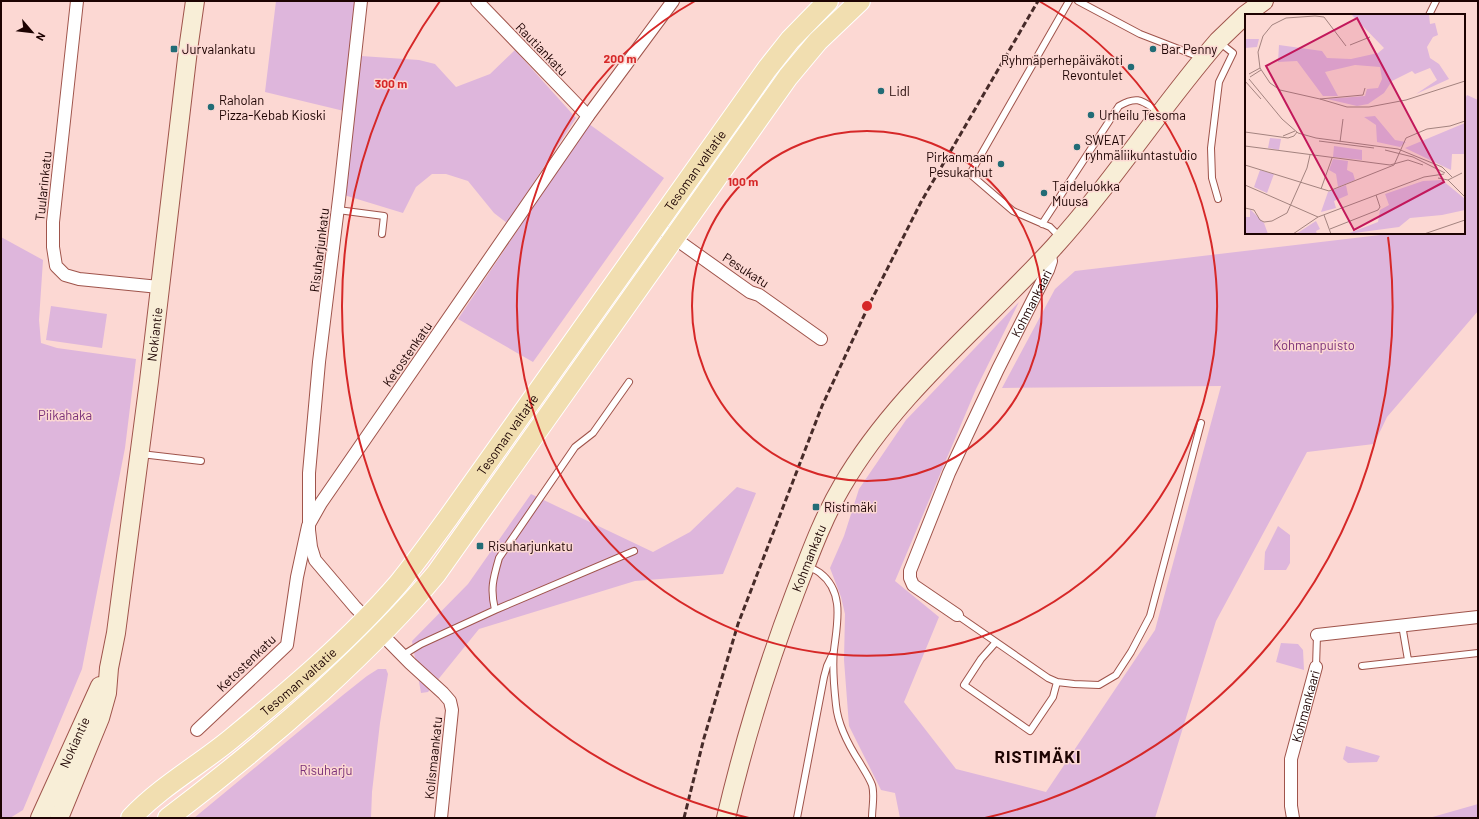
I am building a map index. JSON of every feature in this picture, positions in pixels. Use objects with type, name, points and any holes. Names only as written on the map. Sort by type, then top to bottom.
[{"type":"main road","name":"Tesoman valtatie","points":[[132,818],[153,798],[205,760],[258,716],[366,618],[398,584],[426,549],[767,69],[790,40],[828,1]]},
{"type":"main road","name":"Tesoman valtatie","points":[[168,818],[254,751],[382,634],[417,597],[436,574],[801,61],[818,41],[860,1]]},
{"type":"street","name":"Tuularinkatu","points":[[77,1],[53,222],[53,247],[56,266],[65,275],[79,279],[159,287]]},
{"type":"street","name":"Nokiantie","points":[[59,818],[100,718],[107,694],[109,668],[116,633],[140,454],[159,287],[195,1]]},
{"type":"street","name":"Risuharjunkatu","points":[[308,526],[309,473],[319,362],[338,210],[361,1]]},
{"type":"street","name":"Rautiankatu","points":[[477,1],[588,116]]},
{"type":"street","name":"Ketostenkatu","points":[[197,730],[287,645],[297,577],[308,526],[325,498],[588,116],[673,1]]},
{"type":"street","name":"Kohmankaari","points":[[1248,14],[1264,1]]},
{"type":"street","name":"Kohmankaari","points":[[957,615],[913,585],[910,578],[910,571],[940,493],[998,369],[1048,270],[1051,261],[1049,252],[1062,238],[1203,58],[1218,41],[1245,16]]},
{"type":"street","name":"Pesukatu","points":[[656,225],[821,339]]},
{"type":"street","name":"Kohmankatu","points":[[726,818],[748,734],[769,665],[806,565],[827,514],[841,487],[856,463],[912,392],[1049,252]]},
{"type":"street","name":"Kolismaankatu","points":[[308,526],[311,547],[315,560],[366,618],[444,693],[451,705],[452,710],[441,818]]},
{"type":"street","name":"Kohmankaari","points":[[1317,635],[1478,617]]},
{"type":"street","name":"Kohmankaari","points":[[1293,818],[1291,806],[1291,759],[1316,667]]},
{"type":"street","name":"Nokiantie","points":[[40,818],[109,668]]},
{"type":"lane","points":[[1062,238],[1050,227],[1014,211],[970,174],[1069,1]]},
{"type":"lane","points":[[1078,1],[1140,34],[1203,58]]},
{"type":"lane","points":[[1430,14],[1436,1]]},
{"type":"lane","points":[[1218,41],[1233,53],[1219,82],[1211,148],[1212,178],[1218,199]]},
{"type":"lane","points":[[1042,224],[1119,106],[1129,100],[1139,100],[1160,113]]},
{"type":"lane","points":[[338,210],[384,216],[382,234]]},
{"type":"lane","points":[[494,610],[492,595],[499,558],[575,447],[593,433],[629,382]]},
{"type":"lane","points":[[957,615],[1048,678],[1057,682],[1099,685],[1116,675],[1150,616],[1201,424]]},
{"type":"lane","points":[[140,454],[201,461]]},
{"type":"lane","points":[[403,655],[421,644],[494,610],[634,551]]},
{"type":"lane","points":[[806,565],[820,573],[834,592],[838,613],[838,630],[834,650],[834,688],[836,710],[849,744],[872,785],[872,818]]},
{"type":"lane","points":[[1402,625],[1408,660]]},
{"type":"lane","name":"Kohmankaari","points":[[1316,667],[1317,635]]},
{"type":"lane","points":[[996,642],[981,659],[964,685],[1030,731],[1053,697],[1057,682]]},
{"type":"lane","points":[[797,818],[824,677],[834,650]]},
{"type":"lane","points":[[1362,666],[1478,653]]},
{"type":"green space","points":[[276,1],[357,1],[344,111],[265,92]]},
{"type":"green space","points":[[515,50],[576,118],[507,223],[494,213],[468,181],[446,174],[432,174],[416,187],[403,213],[344,195],[361,56],[419,60],[435,64],[456,87],[490,74]]},
{"type":"green space","name":"Kohmanpuisto","points":[[1467,95],[1478,100],[1478,311],[1387,417],[1374,444],[1307,452],[1216,621],[1155,818],[900,818],[895,793],[881,790],[849,726],[844,660],[845,614],[841,597],[830,568],[844,536],[859,489],[906,420],[1019,302],[976,389],[895,581],[939,617],[904,702],[956,769],[1046,792],[1155,630],[1221,386],[1002,388],[1055,289],[1075,271],[1389,234],[1465,234],[1465,99]]},
{"type":"green space","points":[[589,124],[664,178],[533,362],[458,319]]},
{"type":"green space","name":"Piikahaka","points":[[1,237],[43,260],[39,320],[41,343],[57,348],[136,359],[125,448],[82,669],[23,810],[10,818],[1,818]]},
{"type":"green space","points":[[51,306],[107,314],[102,348],[46,340]]},
{"type":"green space","points":[[737,487],[756,493],[723,574],[635,581],[479,629],[428,692],[421,693],[412,641],[468,584],[531,494],[653,552],[690,532]]},
{"type":"green space","points":[[1278,526],[1290,535],[1290,563],[1286,570],[1264,570],[1265,552]]},
{"type":"green space","points":[[1281,643],[1298,644],[1303,650],[1304,670],[1276,662]]},
{"type":"green space","name":"Risuharju","points":[[378,669],[386,669],[388,674],[380,723],[372,792],[371,818],[194,818],[343,695]]},
{"type":"green space","points":[[1346,746],[1380,756],[1377,762],[1348,763],[1343,759]]},
{"type":"green space","points":[[1478,804],[1478,818],[1429,818]]},
{"type":"railway","points":[[684,818],[704,738],[738,624],[822,406],[868,307],[921,202],[1038,1]]},
{"type":"place","name":"Jurvalankatu","points":[[174,49]]},
{"type":"place","name":"Bar Penny","points":[[1153,49]]},
{"type":"place","name":"Ryhmäperhepäiväkoti Revontulet","points":[[1131,67]]},
{"type":"place","name":"Lidl","points":[[881,91]]},
{"type":"place","name":"Raholan Pizza-Kebab Kioski","points":[[211,107]]},
{"type":"place","name":"Urheilu Tesoma","points":[[1091,115]]},
{"type":"place","name":"SWEAT ryhmäliikuntastudio","points":[[1077,147]]},
{"type":"place","name":"Pirkanmaan Pesukarhut","points":[[1001,164]]},
{"type":"place","name":"Taideluokka Muusa","points":[[1044,193]]},
{"type":"place","name":"Ristimäki","points":[[816,507]]},
{"type":"place","name":"Risuharjunkatu","points":[[480,546]]},
{"type":"district","name":"RISTIMÄKI","points":[[1038,757]]}]
